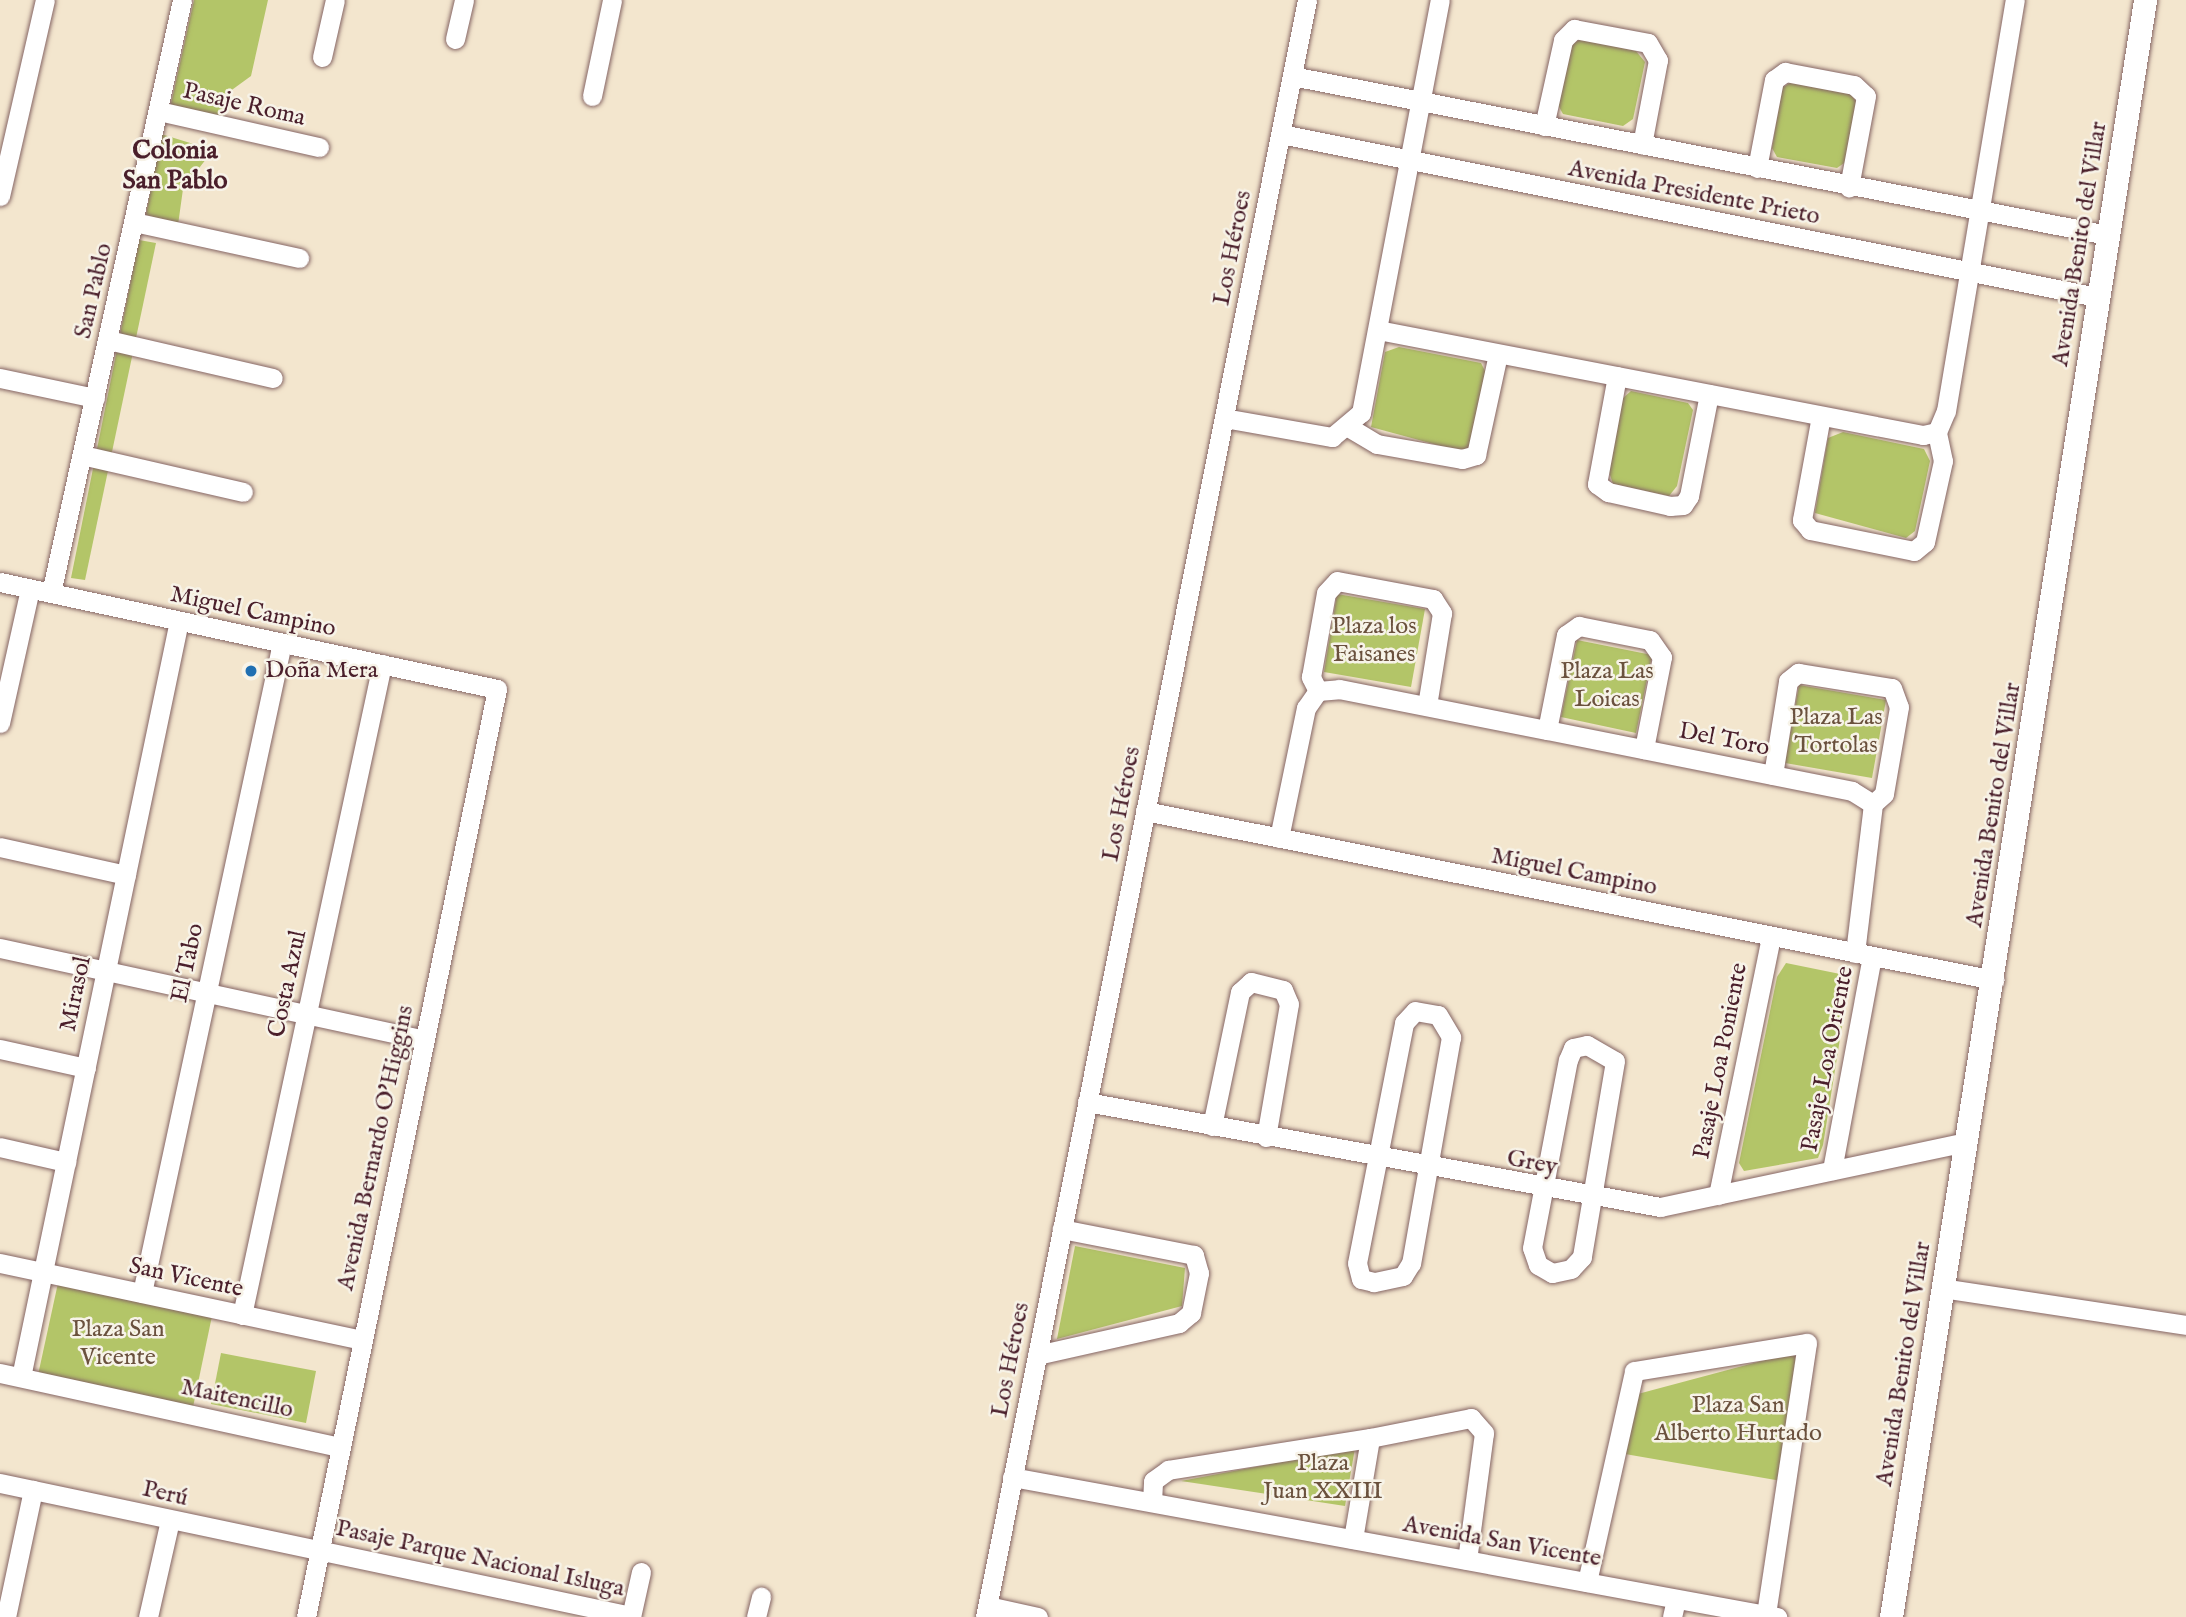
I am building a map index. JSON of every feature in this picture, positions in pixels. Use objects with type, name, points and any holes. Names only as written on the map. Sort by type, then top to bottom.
[{"type":"street","points":[[0,196],[45,0]]},
{"type":"street","name":"San Pablo","points":[[51,593],[182,0]]},
{"type":"street","points":[[322,58],[335,0]]},
{"type":"street","points":[[456,38],[464,0]]},
{"type":"street","points":[[592,96],[611,0]]},
{"type":"street","name":"Los Héroes","points":[[986,1611],[1307,0]]},
{"type":"street","points":[[1224,418],[1318,435],[1350,428],[1361,413],[1440,0]]},
{"type":"street","points":[[1821,416],[1802,520],[1810,530],[1914,551],[1926,542],[1943,461],[1937,432],[1946,411],[2015,0]]},
{"type":"street","name":"Avenida Benito del Villar","points":[[1891,1617],[1942,1288],[1994,980],[2097,297],[2145,0]]},
{"type":"street","points":[[1544,126],[1563,40],[1574,29],[1648,43],[1658,60],[1642,145]]},
{"type":"street","points":[[1757,168],[1774,80],[1786,72],[1854,85],[1867,96],[1849,187]]},
{"type":"street","name":"Avenida Presidente Prieto","points":[[1292,76],[1849,187],[2108,235]]},
{"type":"street","name":"Pasaje Roma","points":[[159,111],[319,148]]},
{"type":"street","name":"Avenida Presidente Prieto","points":[[1281,134],[1970,274],[2097,297]]},
{"type":"street","points":[[134,222],[299,258]]},
{"type":"street","points":[[1378,330],[1923,435],[1937,432]]},
{"type":"street","points":[[108,340],[273,378]]},
{"type":"street","points":[[1350,428],[1377,444],[1462,459],[1476,455],[1498,354]]},
{"type":"street","points":[[1617,376],[1597,484],[1608,492],[1670,506],[1683,505],[1689,496],[1709,394]]},
{"type":"street","points":[[0,377],[95,398]]},
{"type":"street","points":[[82,455],[243,492]]},
{"type":"street","points":[[1279,838],[1306,708],[1318,691],[1313,665],[1326,593],[1337,581],[1433,599],[1442,613],[1427,706]]},
{"type":"street","name":"Miguel Campino","points":[[0,582],[496,689]]},
{"type":"street","points":[[0,723],[30,589]]},
{"type":"street","name":"Mirasol","points":[[20,1377],[179,621]]},
{"type":"street","points":[[1548,730],[1566,635],[1579,626],[1650,640],[1662,657],[1644,749]]},
{"type":"street","name":"El Tabo","points":[[142,1293],[282,643]]},
{"type":"street","name":"Costa Azul","points":[[242,1315],[382,664]]},
{"type":"street","points":[[1773,775],[1788,681],[1798,673],[1892,688],[1899,707],[1884,794],[1873,804],[1864,955]]},
{"type":"street","name":"Avenida Bernardo O'Higgins","points":[[306,1617],[496,689]]},
{"type":"street","name":"Del Toro","points":[[1318,691],[1339,689],[1852,791],[1873,804]]},
{"type":"street","name":"Miguel Campino","points":[[1145,811],[1994,980]]},
{"type":"street","points":[[0,847],[126,875]]},
{"type":"street","name":"Pasaje Loa Poniente","points":[[1718,1195],[1771,937]]},
{"type":"street","points":[[0,948],[424,1040]]},
{"type":"street","name":"Pasaje Loa Oriente","points":[[1832,1170],[1864,955]]},
{"type":"street","points":[[1212,1126],[1240,992],[1251,982],[1283,990],[1289,1004],[1266,1137]]},
{"type":"street","points":[[1415,1011],[1438,1015],[1451,1037],[1428,1168],[1411,1264],[1403,1276],[1374,1282],[1362,1279],[1357,1264],[1404,1023],[1415,1011]]},
{"type":"street","points":[[1587,1045],[1615,1061],[1591,1199],[1581,1257],[1571,1269],[1552,1273],[1538,1265],[1532,1248],[1568,1060],[1573,1048],[1587,1045]]},
{"type":"street","points":[[0,1049],[86,1068]]},
{"type":"street","name":"Grey","points":[[1087,1102],[1591,1199],[1660,1207],[1966,1142]]},
{"type":"street","points":[[0,1147],[66,1161]]},
{"type":"street","points":[[1037,1355],[1179,1323],[1191,1313],[1199,1273],[1194,1255],[1062,1229]]},
{"type":"street","name":"San Vicente","points":[[0,1264],[361,1340]]},
{"type":"street","points":[[1942,1288],[2186,1325]]},
{"type":"street","points":[[1587,1582],[1634,1371],[1808,1343],[1772,1616]]},
{"type":"street","name":"Maitencillo","points":[[0,1373],[340,1447]]},
{"type":"street","points":[[1152,1502],[1153,1481],[1168,1470],[1370,1438],[1471,1418],[1480,1422],[1467,1560]]},
{"type":"street","points":[[1353,1539],[1370,1438]]},
{"type":"street","name":"Avenida San Vicente","points":[[1013,1476],[1587,1582],[1674,1608],[1772,1616]]},
{"type":"street","name":"Perú","points":[[0,1483],[320,1551]]},
{"type":"street","points":[[6,1617],[33,1490]]},
{"type":"street","points":[[148,1617],[170,1520]]},
{"type":"street","name":"Pasaje Parque Nacional Isluga","points":[[320,1551],[631,1616]]},
{"type":"street","points":[[631,1616],[641,1572]]},
{"type":"street","points":[[756,1617],[761,1597]]},
{"type":"street","points":[[986,1611],[1038,1617]]},
{"type":"green space","points":[[194,0],[268,0],[251,76],[229,92],[223,120],[170,108]]},
{"type":"green space","points":[[1581,39],[1636,51],[1645,62],[1633,119],[1623,126],[1563,114],[1558,105],[1569,46]]},
{"type":"green space","points":[[1793,81],[1849,92],[1858,104],[1847,161],[1837,168],[1777,157],[1772,148],[1782,88]]},
{"type":"green space","points":[[161,134],[213,150],[183,189],[178,225],[146,215]]},
{"type":"green space","points":[[139,240],[156,243],[85,580],[71,578]]},
{"type":"green space","points":[[1399,347],[1481,363],[1487,375],[1472,445],[1463,452],[1371,427],[1385,352]]},
{"type":"green space","points":[[1631,391],[1688,403],[1693,410],[1677,486],[1669,496],[1613,484],[1608,469],[1622,399]]},
{"type":"green space","points":[[1843,432],[1924,449],[1930,461],[1915,531],[1906,538],[1815,513],[1828,438]]},
{"type":"green space","name":"Plaza los Faisanes","points":[[1337,594],[1425,609],[1411,687],[1324,672]]},
{"type":"green space","name":"Plaza Las Loicas","points":[[1577,640],[1652,655],[1636,733],[1561,717]]},
{"type":"green space","name":"Plaza Las Tortolas","points":[[1799,685],[1886,700],[1872,778],[1785,763]]},
{"type":"green space","points":[[1786,963],[1850,976],[1823,1145],[1818,1158],[1744,1171],[1739,1163],[1777,977]]},
{"type":"green space","points":[[1075,1246],[1185,1268],[1182,1306],[1057,1339]]},
{"type":"green space","name":"Plaza San Vicente","points":[[58,1283],[212,1316],[193,1407],[38,1375]]},
{"type":"green space","name":"Plaza San Alberto Hurtado","points":[[1803,1350],[1781,1481],[1625,1454],[1634,1395]]},
{"type":"green space","points":[[221,1353],[316,1371],[306,1423],[211,1404]]},
{"type":"green space","name":"Plaza Juan XXIII","points":[[1355,1448],[1345,1506],[1181,1481]]},
{"type":"place","name":"Doña Mera","points":[[251,671]]},
{"type":"district","name":"Colonia San Pablo","points":[[175,166]]}]
